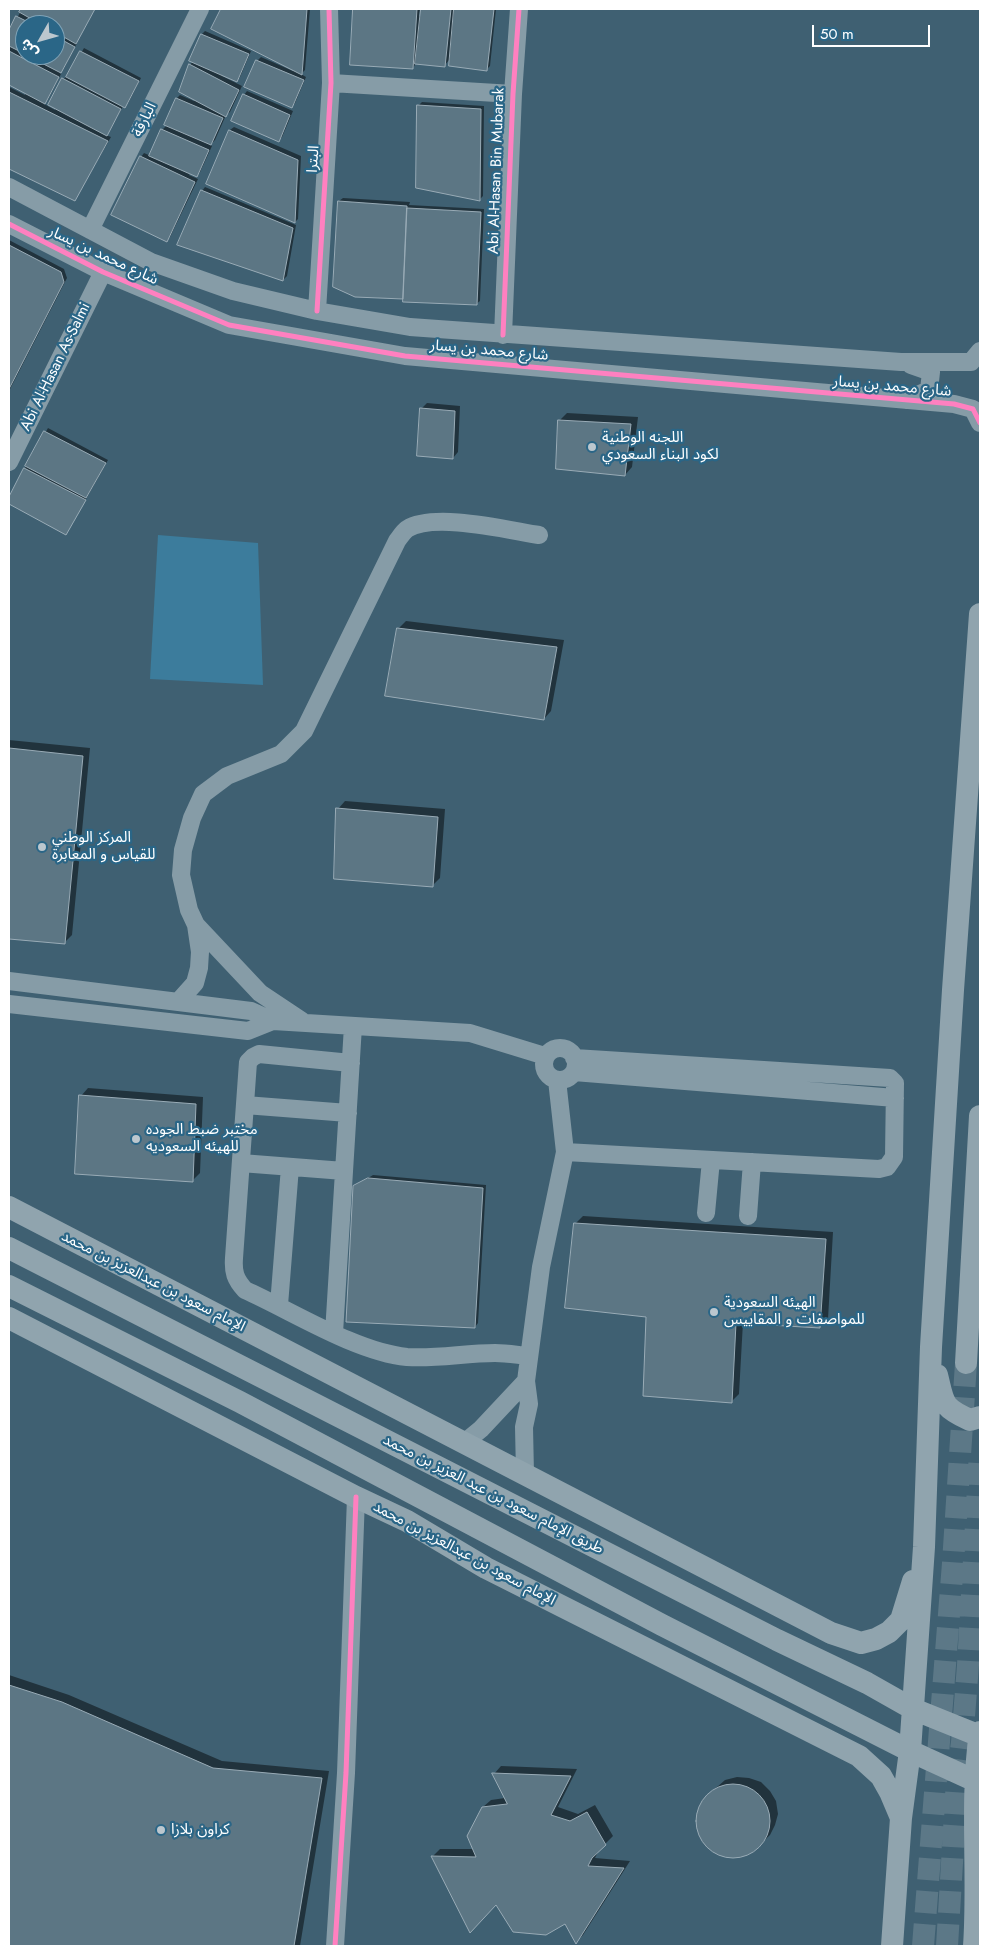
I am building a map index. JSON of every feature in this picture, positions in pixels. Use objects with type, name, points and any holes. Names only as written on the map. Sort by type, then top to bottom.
[{"type":"main road","points":[[892,1946],[901,1818],[910,1751],[924,1547],[931,1347],[953,990],[980,614]]},
{"type":"main road","points":[[966,1363],[980,1116]]},
{"type":"main road","name":"الإمام سعود بن عبدالعزيز بن محمد","points":[[9,1207],[830,1634],[861,1643],[876,1639],[889,1632],[902,1620],[924,1547]]},
{"type":"main road","name":"طريق الإمام سعود بن عبد العزيز بن محمد","points":[[9,1248],[777,1640],[867,1683],[913,1709],[980,1736]]},
{"type":"main road","points":[[9,1286],[240,1402],[662,1625],[910,1751],[978,1782]]},
{"type":"main road","name":"الإمام سعود بن عبدالعزيز بن محمد","points":[[9,1318],[356,1497],[407,1521],[486,1568],[859,1756],[881,1776],[901,1818]]},
{"type":"main road","points":[[931,1347],[941,1398],[952,1412],[970,1420],[980,1417]]},
{"type":"main road","points":[[407,1521],[662,1625]]},
{"type":"main road","points":[[658,1543],[777,1640]]},
{"type":"main road","points":[[974,1946],[978,1912],[980,1732]]},
{"type":"street","name":"البارقة","points":[[90,230],[200,9]]},
{"type":"street","name":"البترا","points":[[317,311],[332,83],[329,9]]},
{"type":"street","name":"Abi Al-Hasan Bin Mubarak","points":[[503,335],[512,94],[519,9]]},
{"type":"street","points":[[332,83],[512,94]]},
{"type":"street","name":"شارع محمد بن يسار","points":[[9,187],[151,262],[233,290],[317,311],[410,327],[902,362],[971,362],[980,350]]},
{"type":"street","name":"شارع محمد بن يسار","points":[[9,224],[103,272],[229,325],[405,356],[954,404],[973,409],[980,423]]},
{"type":"street","name":"Abi Al-Hasan As-Salmi","points":[[9,462],[16,428],[103,272]]},
{"type":"street","points":[[902,362],[931,372],[929,390],[903,401]]},
{"type":"street","points":[[305,1023],[260,993],[196,924],[189,910],[181,875],[183,850],[192,818],[203,794],[228,776],[282,754],[304,731],[397,541],[406,530],[423,523],[440,521],[539,535]]},
{"type":"street","points":[[178,1002],[195,983],[199,968],[200,952],[196,924]]},
{"type":"street","points":[[9,981],[251,1010],[273,1021],[470,1032],[545,1056]]},
{"type":"street","points":[[9,1004],[248,1031],[273,1021]]},
{"type":"street","points":[[334,1333],[353,1026]]},
{"type":"street","points":[[563,1047],[572,1052],[574,1065],[567,1079],[556,1080],[548,1075],[544,1066],[545,1056],[553,1048],[563,1047]]},
{"type":"street","points":[[351,1064],[259,1054],[248,1062],[233,1270],[237,1281],[245,1290],[374,1350],[405,1356],[436,1358],[496,1353],[529,1356]]},
{"type":"street","points":[[565,1152],[879,1169],[887,1167],[894,1157],[895,1098],[894,1083],[890,1078],[574,1065]]},
{"type":"street","points":[[525,1474],[524,1427],[529,1404],[526,1381],[529,1356],[541,1267],[565,1152],[556,1080]]},
{"type":"street","points":[[245,1105],[348,1113]]},
{"type":"street","points":[[706,1213],[711,1160]]},
{"type":"street","points":[[748,1216],[752,1162]]},
{"type":"street","points":[[241,1163],[344,1171]]},
{"type":"street","points":[[279,1305],[290,1167]]},
{"type":"street","points":[[464,1443],[481,1429],[526,1381]]},
{"type":"street","points":[[335,1946],[346,1773],[356,1497]]},
{"type":"shaded area","points":[[158,535],[258,543],[263,685],[150,679]]},
{"type":"building","points":[[21,9],[95,9],[76,44],[65,38],[65,15],[24,15],[19,12]]},
{"type":"building","points":[[221,9],[307,9],[302,75],[211,29]]},
{"type":"building","points":[[353,9],[417,9],[413,69],[350,65]]},
{"type":"building","points":[[421,9],[451,9],[445,67],[415,64]]},
{"type":"building","points":[[454,9],[494,9],[487,71],[449,66]]},
{"type":"building","points":[[15,18],[15,49],[9,46],[9,30]]},
{"type":"building","points":[[201,34],[249,54],[237,82],[189,61]]},
{"type":"building","points":[[65,42],[75,47],[61,73],[45,65],[65,65]]},
{"type":"building","points":[[9,51],[15,54],[15,65],[36,65],[59,77],[45,104],[9,85]]},
{"type":"building","points":[[80,51],[139,81],[125,108],[66,77]]},
{"type":"building","points":[[256,60],[304,80],[292,108],[244,87]]},
{"type":"building","points":[[189,64],[239,90],[226,117],[179,92]]},
{"type":"building","points":[[62,78],[121,109],[107,136],[48,105]]},
{"type":"building","points":[[9,92],[108,141],[75,201],[9,169]]},
{"type":"building","points":[[243,94],[290,115],[279,142],[231,121]]},
{"type":"building","points":[[176,98],[223,118],[211,145],[164,125]]},
{"type":"building","points":[[417,105],[481,109],[480,201],[416,188]]},
{"type":"building","points":[[161,129],[209,150],[197,177],[149,156]]},
{"type":"building","points":[[229,130],[298,160],[295,223],[206,184]]},
{"type":"building","points":[[140,156],[195,182],[167,242],[111,215]]},
{"type":"building","points":[[201,190],[293,228],[283,281],[177,245]]},
{"type":"building","points":[[338,201],[407,206],[403,299],[355,297],[333,287]]},
{"type":"building","points":[[407,208],[481,212],[477,305],[403,302]]},
{"type":"building","points":[[9,245],[61,272],[64,282],[9,389]]},
{"type":"building","points":[[420,408],[455,411],[453,459],[417,456]]},
{"type":"building","name":"اللجنه الوطنية لكود البناء السعودي","points":[[558,420],[631,424],[625,476],[556,469]]},
{"type":"building","points":[[44,431],[106,463],[86,498],[25,466]]},
{"type":"building","points":[[24,468],[86,500],[66,535],[9,504],[9,497]]},
{"type":"building","points":[[397,628],[557,647],[544,720],[385,696]]},
{"type":"building","name":"المركز الوطني للقياس و المعابرة","points":[[9,748],[83,756],[65,944],[9,939]]},
{"type":"building","points":[[336,808],[438,817],[433,887],[334,879]]},
{"type":"building","name":"مختبر ضبط الجوده للهيئه السعوديه","points":[[79,1095],[196,1104],[193,1182],[75,1174]]},
{"type":"building","points":[[368,1178],[483,1188],[475,1328],[346,1322],[353,1186]]},
{"type":"building","name":"الهيئه السعودية للمواصفات و المقاييس","points":[[574,1223],[826,1239],[820,1328],[736,1323],[732,1403],[643,1396],[646,1317],[565,1308]]},
{"type":"building","name":"كراون بلازا","points":[[9,1685],[62,1702],[213,1768],[322,1778],[294,1946],[9,1946]]},
{"type":"building","points":[[492,1773],[571,1776],[551,1815],[570,1821],[587,1812],[606,1845],[592,1858],[588,1866],[624,1868],[576,1944],[565,1924],[546,1935],[513,1932],[496,1905],[470,1933],[431,1856],[476,1857],[467,1836],[482,1807],[507,1804]]},
{"type":"building","points":[[733,1784],[754,1790],[764,1800],[770,1821],[764,1842],[754,1852],[733,1858],[712,1852],[702,1842],[696,1821],[702,1800],[712,1790]]},
{"type":"tunnel","points":[[923,1946],[953,1563],[966,1363]]},
{"type":"tunnel","points":[[947,1946],[957,1780],[968,1665],[980,1453]]},
{"type":"cycle path","points":[[317,311],[331,83],[329,9]]},
{"type":"cycle path","points":[[503,335],[513,94],[519,9]]},
{"type":"cycle path","points":[[9,224],[103,272],[229,325],[405,356],[954,404],[973,409],[980,423]]},
{"type":"cycle path","points":[[335,1946],[346,1773],[356,1497]]},
{"type":"place","name":"اللجنه الوطنية لكود البناء السعودي","points":[[592,447]]},
{"type":"place","name":"المركز الوطني للقياس و المعابرة","points":[[42,847]]},
{"type":"place","name":"مختبر ضبط الجوده للهيئه السعوديه","points":[[136,1139]]},
{"type":"place","name":"الهيئه السعودية للمواصفات و المقاييس","points":[[714,1312]]},
{"type":"place","name":"كراون بلازا","points":[[161,1830]]}]
